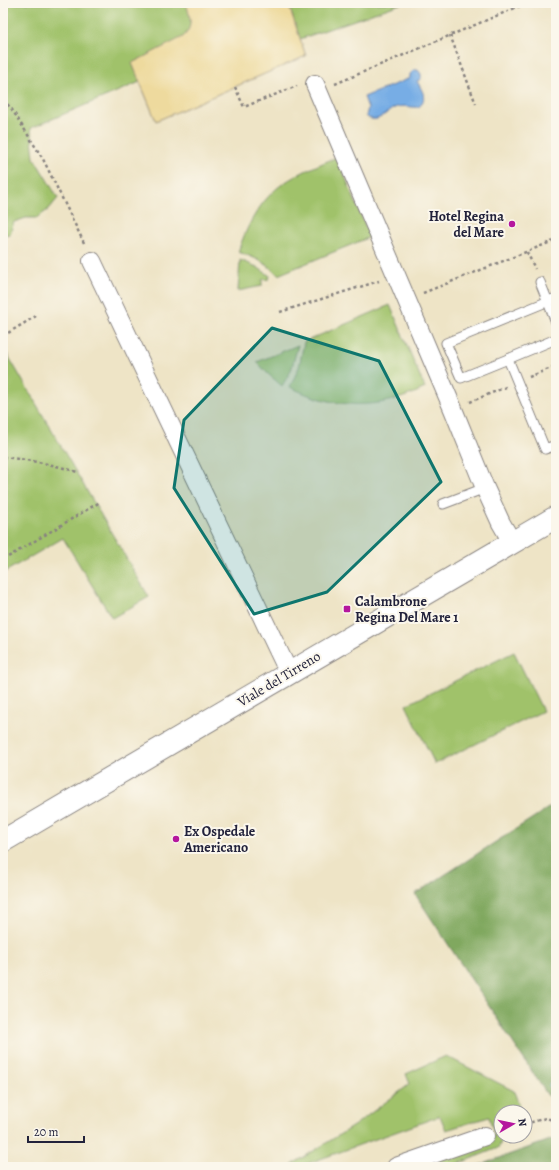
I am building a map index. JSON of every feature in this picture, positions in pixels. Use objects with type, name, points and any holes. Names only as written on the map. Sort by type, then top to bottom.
[{"type":"main road","name":"Viale del Tirreno","points":[[3,841],[556,516]]},
{"type":"street","points":[[316,88],[396,274],[485,488],[501,523],[512,542]]},
{"type":"street","points":[[92,261],[289,673]]},
{"type":"street","points":[[396,1167],[485,1136]]},
{"type":"lane","points":[[540,282],[552,300],[556,322]]},
{"type":"lane","points":[[552,300],[446,343],[461,378],[556,339]]},
{"type":"lane","points":[[508,359],[545,449],[556,445]]},
{"type":"lane","points":[[443,504],[485,488]]},
{"type":"path","points":[[236,87],[244,107],[313,80],[316,88],[527,3]]},
{"type":"path","points":[[450,35],[476,104]]},
{"type":"path","points":[[3,100],[11,108],[44,159],[92,261]]},
{"type":"path","points":[[406,299],[556,240]]},
{"type":"path","points":[[527,252],[540,282]]},
{"type":"path","points":[[280,312],[380,281],[396,274]]},
{"type":"path","points":[[3,336],[36,316]]},
{"type":"path","points":[[3,458],[27,460],[55,465],[77,472]]},
{"type":"path","points":[[3,560],[100,502]]},
{"type":"path","points":[[3,634],[6,640]]},
{"type":"path","points":[[533,1122],[546,1118],[556,1121]]},
{"type":"highlighted area","points":[[272,328],[379,361],[441,482],[327,592],[254,614],[174,488],[184,420]]},
{"type":"green space","points":[[3,3],[186,3],[190,25],[184,37],[132,63],[140,82],[31,128],[34,158],[58,198],[49,209],[37,218],[26,218],[14,222],[10,234],[3,235]]},
{"type":"green space","points":[[288,3],[403,3],[300,39]]},
{"type":"green space","points":[[337,157],[370,237],[278,275],[260,261],[238,252],[253,218],[263,203],[276,189],[297,175]]},
{"type":"green space","points":[[240,260],[257,267],[270,276],[269,279],[262,280],[262,286],[238,291]]},
{"type":"green space","points":[[390,305],[425,388],[391,401],[374,404],[357,404],[323,400],[290,387],[299,367],[304,342]]},
{"type":"green space","points":[[298,345],[291,371],[282,386],[257,362]]},
{"type":"green space","points":[[3,347],[149,597],[112,618],[63,538],[3,573]]},
{"type":"green space","points":[[514,652],[543,711],[435,764],[406,705]]},
{"type":"green space","points":[[556,803],[556,1108],[415,894]]},
{"type":"green space","points":[[446,1056],[514,1091],[518,1104],[493,1104],[493,1130],[489,1117],[446,1130],[440,1116],[298,1167],[288,1167],[355,1125],[410,1084],[406,1074]]},
{"type":"green space","points":[[493,1136],[493,1144],[500,1144],[498,1148],[450,1167],[406,1167]]},
{"type":"green space","points":[[556,1138],[556,1167],[474,1167]]},
{"type":"sand","points":[[186,3],[288,3],[306,56],[156,121],[132,63],[183,37],[190,25],[190,17]]},
{"type":"water","points":[[414,70],[418,70],[421,74],[421,79],[417,81],[424,97],[419,107],[397,107],[378,119],[370,119],[366,116],[368,108],[364,97],[410,78],[410,74]]},
{"type":"waterway","points":[[552,1085],[556,1089]]},
{"type":"place","name":"Hotel Regina del Mare","points":[[512,224]]},
{"type":"place","name":"Calambrone Regina Del Mare 1","points":[[347,609]]},
{"type":"place","name":"Ex Ospedale Americano","points":[[176,839]]}]
